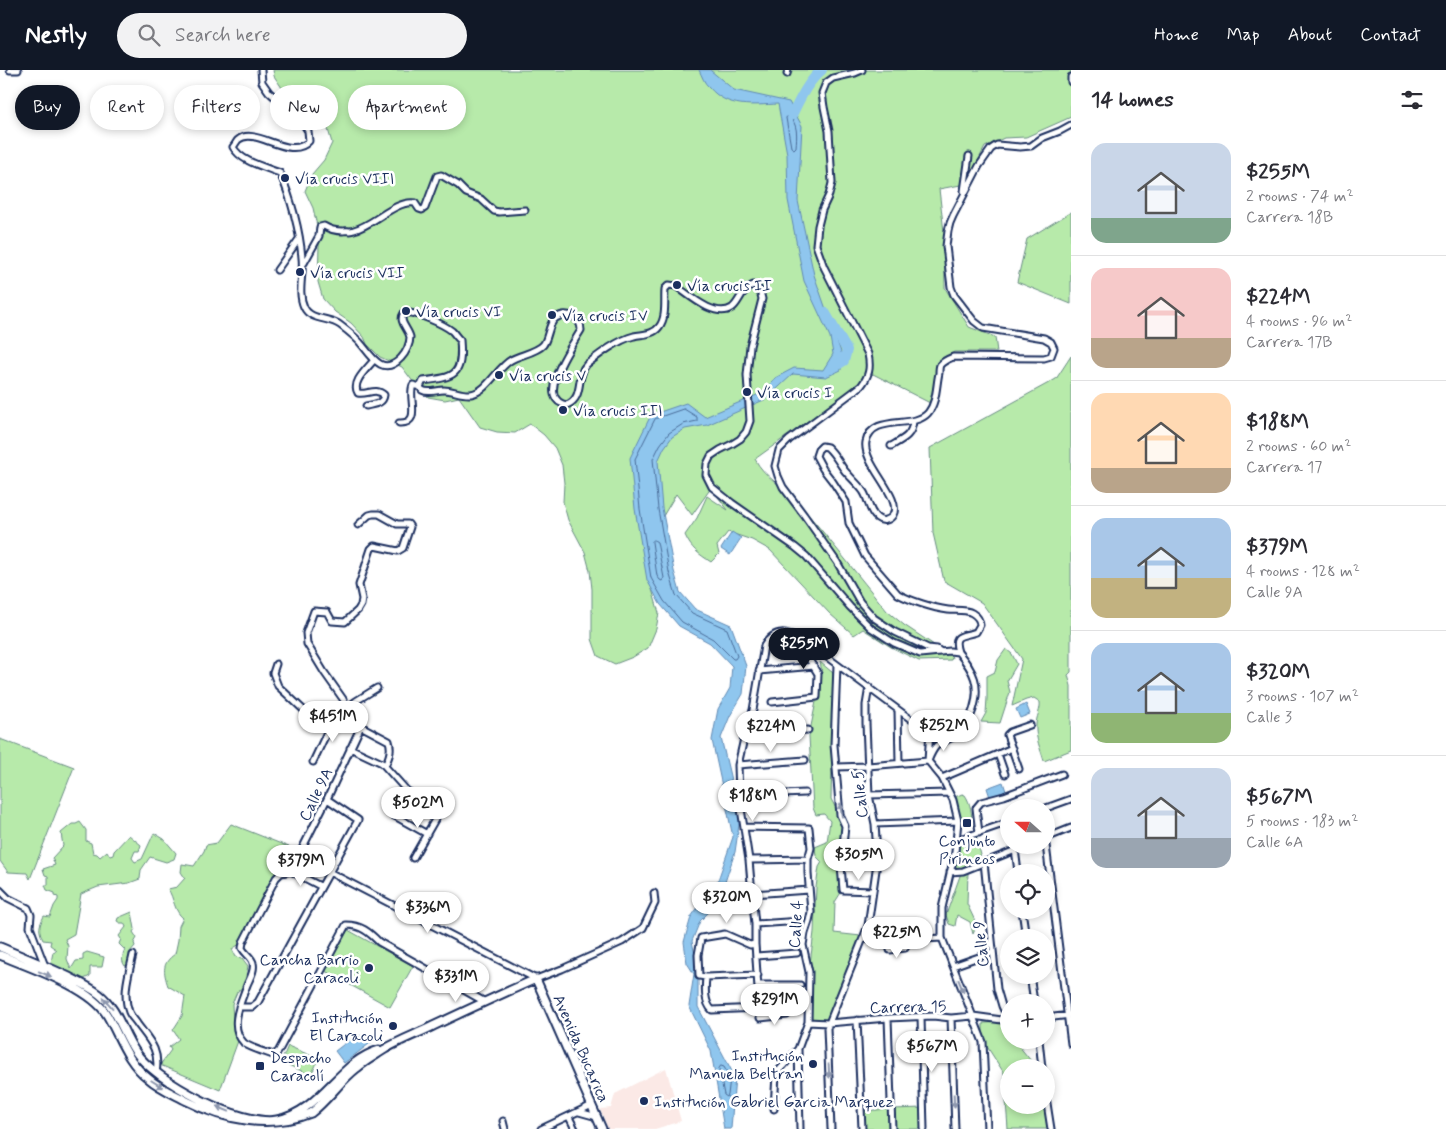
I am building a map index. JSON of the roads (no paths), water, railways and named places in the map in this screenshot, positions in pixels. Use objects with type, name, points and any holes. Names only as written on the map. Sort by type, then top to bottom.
[{"type":"main road","points":[[0,947],[45,966],[100,995],[116,1012],[135,1053],[156,1074],[177,1087],[224,1110],[255,1120],[275,1120],[289,1117],[304,1109],[327,1090],[351,1064],[369,1053],[386,1048],[536,979]]},
{"type":"main road","points":[[0,955],[91,997],[107,1014],[125,1050],[147,1078],[209,1112],[248,1126],[272,1128],[294,1124],[330,1096],[356,1068],[386,1048]]},
{"type":"main road","name":"Avenida Bucarica","points":[[536,979],[602,1129]]},
{"type":"street","points":[[10,70],[18,70]]},
{"type":"street","points":[[262,70],[262,82],[269,92],[303,123],[308,131],[309,141],[305,146],[298,148],[286,147],[248,136],[238,139],[233,147],[236,152],[246,159],[280,173],[289,196],[300,238],[303,259],[301,297],[304,309],[313,316],[338,323],[362,344],[374,360],[382,365],[394,364],[403,357],[408,346],[410,337],[402,322],[404,313],[408,312],[451,331],[460,340],[460,360],[457,370],[451,377],[423,381],[420,387]]},
{"type":"street","points":[[862,70],[833,78],[826,83],[822,93],[829,131],[832,183],[822,210],[816,245],[824,267],[868,354],[869,372],[861,386],[789,440],[779,450],[775,466],[783,487],[837,562],[860,602],[874,618],[890,629],[940,652]]},
{"type":"street","points":[[1071,77],[1071,82]]},
{"type":"street","points":[[928,761],[938,743],[960,732],[970,719],[976,693],[976,683],[973,674],[958,652],[955,643],[958,637],[976,632],[980,626],[978,618],[968,611],[937,608],[898,594],[865,556],[849,522],[846,502],[822,469],[816,456],[822,446],[827,446],[846,472],[863,490],[873,515],[880,520],[886,521],[893,515],[895,505],[868,454],[867,438],[877,428],[884,425],[913,421],[929,412],[936,394],[940,365],[947,359],[953,358],[1044,358],[1051,356],[1054,348],[1051,342],[1044,338],[983,328],[974,321],[954,294],[949,274],[946,246],[953,216],[979,166],[991,149],[997,145],[1031,146],[1042,138],[1071,125]]},
{"type":"street","points":[[964,194],[969,156]]},
{"type":"street","points":[[302,266],[319,236],[320,227],[324,226],[338,231],[352,231],[362,228],[408,202],[415,203],[422,210],[425,208],[437,176],[441,175],[458,185],[466,193],[477,196],[494,211],[525,210]]},
{"type":"street","points":[[277,270],[300,238]]},
{"type":"street","points":[[398,423],[410,421],[412,417],[411,388],[413,385],[420,387],[427,393],[446,390],[469,394],[476,392],[485,386],[505,364],[543,345],[553,320],[558,316],[576,318],[581,324],[581,330],[557,372],[554,390],[559,402],[567,405],[576,398],[579,391],[580,374],[587,364],[623,340],[655,332],[661,326],[664,316],[665,289],[669,285],[676,286],[712,310],[723,311],[733,308],[743,292],[753,285],[760,291],[762,299],[750,346],[747,376],[750,421],[746,432],[740,438],[711,456],[706,464],[706,475],[712,486],[732,503],[806,556],[850,607],[872,628],[894,643],[920,654],[958,652]]},
{"type":"street","points":[[366,406],[380,403],[383,400],[384,394],[381,392],[375,391],[362,394],[358,393],[355,389],[358,380],[374,360]]},
{"type":"street","points":[[891,446],[908,435],[913,421]]},
{"type":"street","points":[[346,718],[347,708],[343,699],[307,644],[306,638],[314,611],[327,612],[332,621],[345,622],[358,610],[362,599],[359,585],[371,550],[374,546],[398,551],[403,548],[410,527],[408,524],[397,524],[379,514],[369,514],[358,525]]},
{"type":"street","points":[[787,1015],[760,1018],[755,924],[749,860],[739,796],[738,765],[753,710],[764,646],[768,638],[775,633],[789,633],[811,644],[916,723],[930,730],[953,737]]},
{"type":"street","points":[[772,702],[817,697],[818,674],[809,657],[811,644]]},
{"type":"street","points":[[276,664],[273,673],[278,686],[310,716],[340,715],[389,740],[391,747],[390,755],[385,766]]},
{"type":"street","points":[[837,665],[834,746],[840,815],[845,826],[841,866],[843,890],[873,891]]},
{"type":"street","points":[[759,670],[814,666]]},
{"type":"street","name":"Calle 5","points":[[832,1129],[828,1022],[868,926],[876,870],[875,824],[869,795],[866,723],[868,687]]},
{"type":"street","points":[[347,708],[356,700],[377,688]]},
{"type":"street","points":[[898,710],[898,763]]},
{"type":"street","points":[[313,762],[335,715]]},
{"type":"street","points":[[1019,769],[1007,735],[1030,725]]},
{"type":"street","name":"Calle 9A","points":[[296,874],[297,859],[361,726]]},
{"type":"street","points":[[745,734],[808,730]]},
{"type":"street","points":[[930,730],[928,761],[942,778],[953,800],[958,822],[957,840],[942,908],[942,938],[981,1035],[984,1050],[987,1129]]},
{"type":"street","points":[[350,748],[382,763],[407,791],[441,809],[413,858]]},
{"type":"street","points":[[942,778],[1012,748]]},
{"type":"street","points":[[998,754],[1005,774]]},
{"type":"street","points":[[738,765],[805,760]]},
{"type":"street","points":[[837,767],[928,761]]},
{"type":"street","points":[[979,833],[976,808],[981,802],[1004,796],[1062,774]]},
{"type":"street","points":[[739,796],[805,793]]},
{"type":"street","points":[[869,795],[949,793]]},
{"type":"street","points":[[238,1008],[252,1007],[258,1002],[320,886],[358,820],[327,799]]},
{"type":"street","points":[[1055,805],[1071,799]]},
{"type":"street","points":[[393,815],[427,834]]},
{"type":"street","points":[[875,824],[958,822]]},
{"type":"street","points":[[957,840],[1000,825]]},
{"type":"street","name":"Calle 4","points":[[744,827],[809,828],[812,848],[808,859],[811,912],[803,945],[809,972],[808,1022],[798,1049]]},
{"type":"street","points":[[1055,834],[1071,828]]},
{"type":"street","points":[[950,872],[962,871],[1005,854]]},
{"type":"street","points":[[1047,854],[1069,1015],[1071,1044]]},
{"type":"street","points":[[749,860],[808,859]]},
{"type":"street","name":"Calle 9","points":[[984,862],[993,952],[1000,998]]},
{"type":"street","points":[[975,865],[985,875]]},
{"type":"street","points":[[320,886],[291,871],[281,873],[276,878],[244,942],[242,948],[254,963],[253,971],[238,1008],[236,1020],[238,1033],[245,1043],[272,1055],[278,1052],[346,925],[355,925],[366,930],[379,942],[485,1002]]},
{"type":"street","points":[[329,872],[536,979],[622,942],[644,928],[655,903],[654,893]]},
{"type":"street","points":[[0,890],[8,898],[28,908],[30,927],[45,966]]},
{"type":"street","points":[[752,894],[809,890]]},
{"type":"street","points":[[755,924],[802,920]]},
{"type":"street","points":[[755,944],[750,945],[725,934],[701,938],[698,955],[699,976],[758,975]]},
{"type":"street","points":[[863,938],[888,939],[904,936],[905,948],[890,950],[888,939]]},
{"type":"street","points":[[905,940],[942,938]]},
{"type":"street","points":[[953,966],[993,952]]},
{"type":"street","points":[[756,956],[797,954]]},
{"type":"street","points":[[133,955],[126,985],[126,999],[130,1013],[154,1046],[157,1055],[156,1074]]},
{"type":"street","points":[[706,977],[705,994],[708,1007],[712,1010],[759,1008]]},
{"type":"street","points":[[758,986],[800,985]]},
{"type":"street","points":[[1055,1017],[1069,1015]]},
{"type":"street","name":"Carrera 15","points":[[808,1022],[933,1016],[951,1018],[973,1016],[1000,1020]]},
{"type":"street","points":[[888,1018],[892,1129]]},
{"type":"street","points":[[921,1018],[924,1129]]},
{"type":"street","points":[[951,1018],[955,1129]]},
{"type":"street","points":[[857,1020],[862,1129]]},
{"type":"street","points":[[774,1109],[776,1074],[798,1049]]},
{"type":"street","points":[[798,1049],[800,1129]]},
{"type":"street","points":[[541,1129],[592,1105]]},
{"type":"street","points":[[579,1112],[597,1116]]},
{"type":"street","points":[[1048,1114],[1050,1129]]},
{"type":"street","points":[[569,1117],[575,1129]]},
{"type":"street","points":[[503,1121],[505,1129]]},
{"type":"water","points":[[699,70],[710,70],[734,90],[789,102],[802,126],[798,201],[814,275],[842,355],[841,370],[826,377],[793,374],[766,399],[707,425],[685,429],[672,437],[658,461],[662,508],[680,592],[695,609],[731,625],[746,666],[743,694],[730,716],[721,738],[740,818],[735,852],[718,903],[700,921],[692,941],[698,969],[698,1007],[735,1077],[731,1129],[724,1129],[711,1051],[689,1006],[694,974],[687,963],[684,942],[691,917],[701,903],[711,900],[733,837],[712,740],[718,709],[730,688],[732,666],[710,643],[679,626],[660,604],[647,580],[635,509],[630,458],[651,415],[686,403],[705,417],[764,392],[775,378],[794,368],[823,370],[833,354],[830,337],[804,281],[788,200],[787,154],[778,104],[741,104],[724,99],[707,85]]},
{"type":"water","points":[[732,532],[741,538],[730,555],[721,549]]},
{"type":"water","points":[[1026,704],[1030,714],[1020,718],[1016,709]]},
{"type":"water","points":[[1003,782],[1006,791],[990,797],[987,788]]},
{"type":"water","points":[[356,1035],[377,1038],[344,1063],[335,1051]]},
{"type":"waterway","points":[[792,115],[808,85],[822,70]]},
{"type":"waterway","points":[[825,312],[847,350],[844,361],[831,369]]},
{"type":"place","name":"Vía crucis VIII","points":[[285,178]]},
{"type":"place","name":"Vía crucis VII","points":[[300,272]]},
{"type":"place","name":"Vía crucis II","points":[[677,285]]},
{"type":"place","name":"Vía crucis VI","points":[[406,311]]},
{"type":"place","name":"Vía crucis IV","points":[[552,315]]},
{"type":"place","name":"Vía crucis V","points":[[499,375]]},
{"type":"place","name":"Vía crucis I","points":[[747,392]]},
{"type":"place","name":"Vía crucis III","points":[[563,410]]},
{"type":"place","name":"Conjunto Pirineos","points":[[967,823]]},
{"type":"place","name":"Cancha Barrio Caracoli","points":[[369,968]]},
{"type":"place","name":"Institución El Caracoli","points":[[393,1026]]},
{"type":"place","name":"Institución Manuela Beltran","points":[[813,1064]]},
{"type":"place","name":"Despacho Caracolí","points":[[260,1066]]},
{"type":"place","name":"Institución Gabriel Garcia Marquez","points":[[644,1101]]}]
